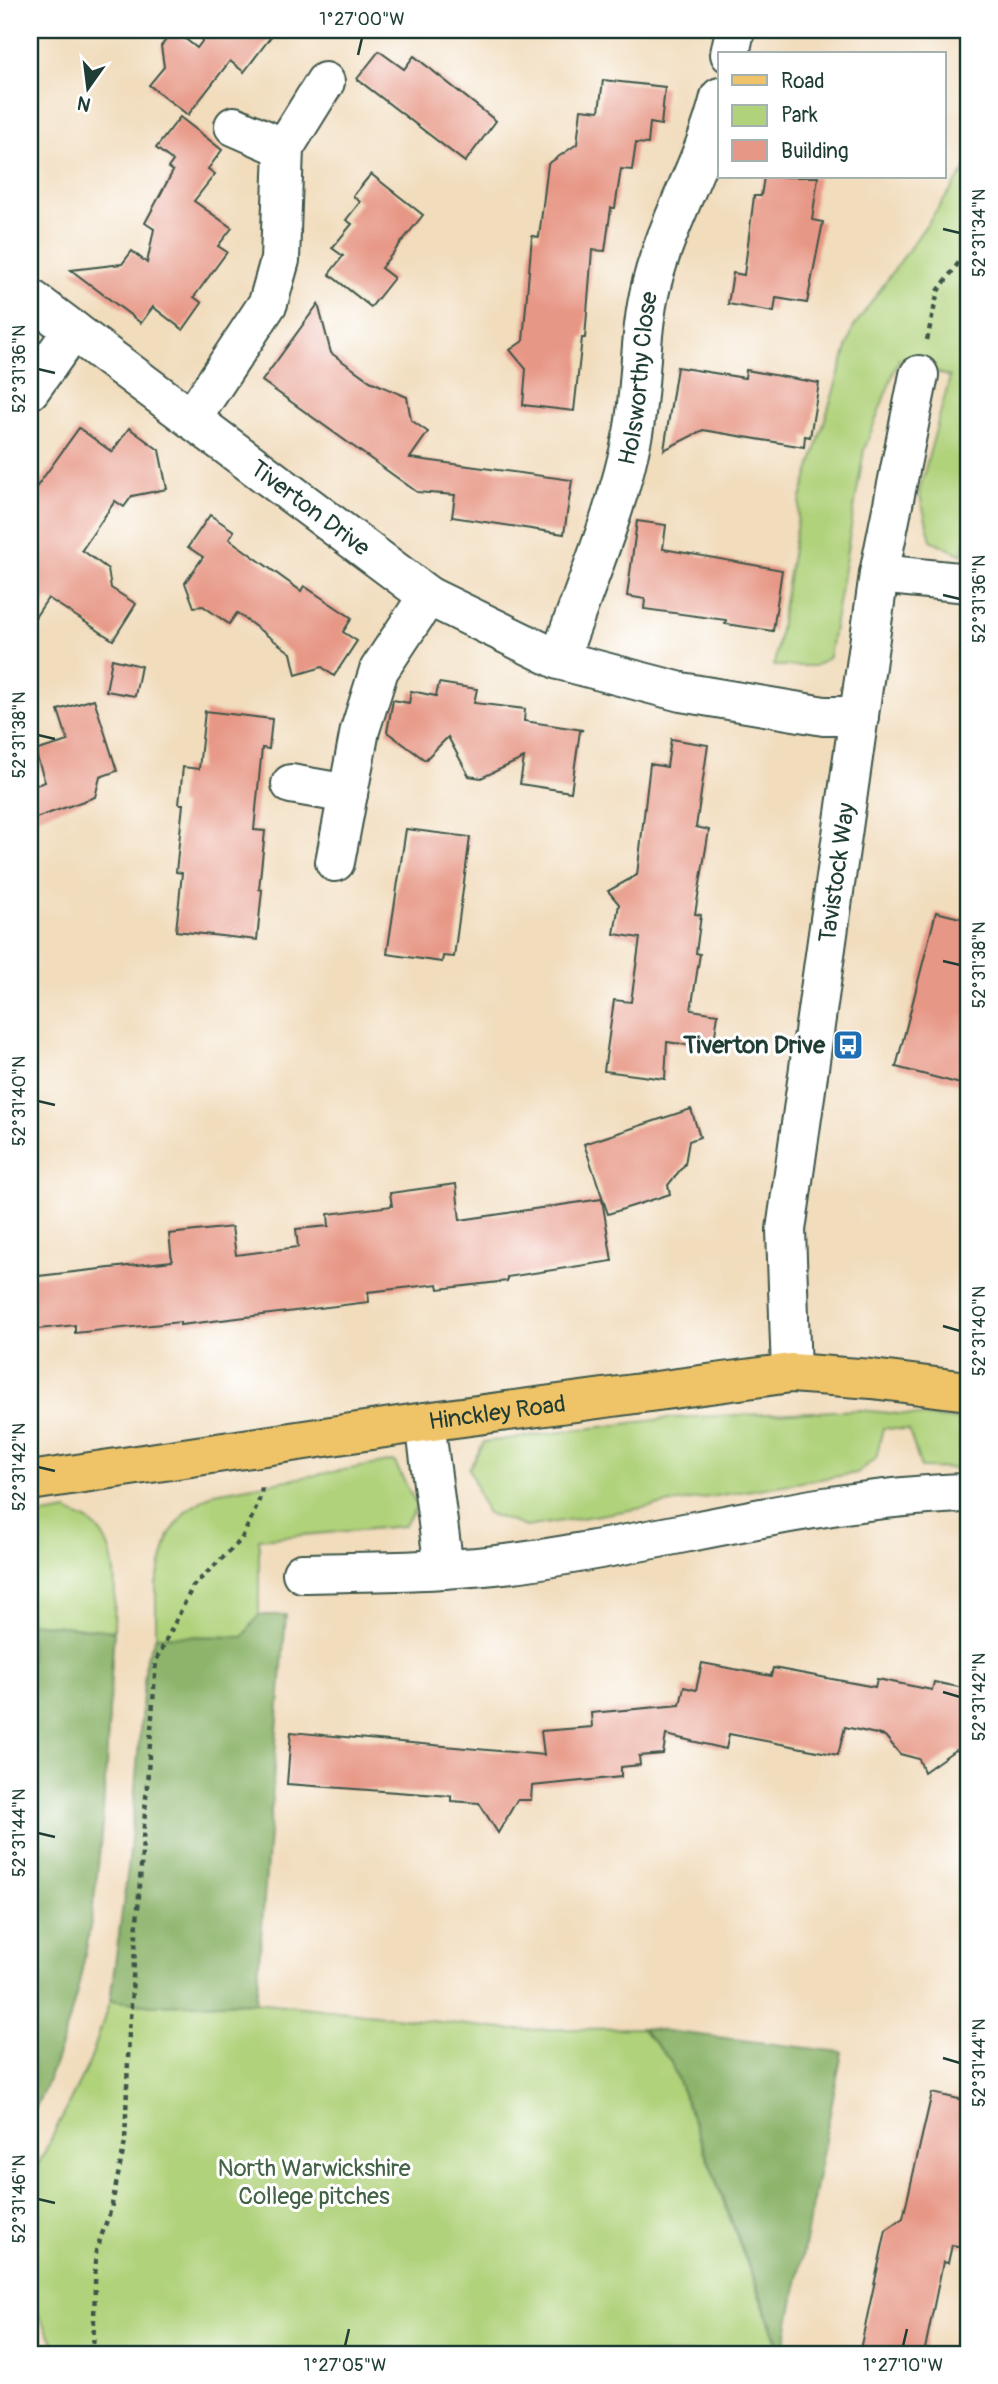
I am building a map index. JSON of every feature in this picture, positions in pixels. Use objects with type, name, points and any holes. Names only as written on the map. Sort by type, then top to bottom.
[{"type":"main road","name":"Hinckley Road","points":[[30,1481],[425,1422],[791,1373],[872,1379],[968,1391]]},
{"type":"street","points":[[730,52],[736,30]]},
{"type":"street","points":[[192,418],[268,303],[277,277],[284,148],[325,82]]},
{"type":"street","name":"Holsworthy Close","points":[[559,660],[621,482],[633,433],[650,289],[663,244],[693,176],[718,103]]},
{"type":"street","points":[[234,126],[284,148]]},
{"type":"street","name":"Tiverton Drive","points":[[30,298],[428,596],[559,660],[681,692],[824,716],[859,716]]},
{"type":"street","points":[[30,390],[73,330]]},
{"type":"street","name":"Tavistock Way","points":[[791,1373],[786,1230],[879,574],[919,375]]},
{"type":"street","points":[[879,574],[968,583]]},
{"type":"street","points":[[335,862],[360,730],[379,670],[428,596]]},
{"type":"street","points":[[291,784],[348,794]]},
{"type":"street","points":[[425,1422],[444,1569]]},
{"type":"street","points":[[302,1573],[444,1569],[514,1562],[901,1495],[968,1493]]},
{"type":"path","points":[[919,375],[937,291],[968,250]]},
{"type":"path","points":[[93,2354],[93,2272],[125,2143],[129,2032],[156,1661],[193,1586],[241,1540],[258,1504],[272,1446]]},
{"type":"green space","points":[[968,166],[968,532],[962,555],[931,540],[919,492],[950,377],[899,359],[864,450],[829,657],[815,666],[774,666],[801,498],[853,328]]},
{"type":"green space","points":[[860,1410],[968,1421],[968,1469],[921,1468],[909,1430],[883,1428],[876,1458],[857,1473],[526,1527],[486,1513],[469,1468],[484,1442],[671,1418]]},
{"type":"green space","points":[[394,1461],[417,1506],[404,1526],[259,1539],[259,1615],[243,1637],[156,1636],[156,1584],[169,1535],[186,1511],[214,1493]]},
{"type":"green space","points":[[67,1511],[91,1523],[108,1545],[114,1573],[114,1631],[30,1623],[30,1517]]},
{"type":"green space","points":[[259,1615],[286,1615],[256,2002],[154,2005],[110,2000],[129,1861],[146,1659],[156,1636],[243,1637]]},
{"type":"green space","points":[[30,1623],[114,1631],[102,1818],[87,1943],[74,2004],[55,2063],[30,2119]]},
{"type":"green space","name":"North Warwickshire College pitches","points":[[110,2000],[154,2005],[256,2002],[513,2030],[641,2028],[670,2060],[781,2354],[60,2354],[30,2299],[30,2181],[90,2061]]},
{"type":"green space","points":[[641,2028],[842,2052],[783,2354],[670,2060]]},
{"type":"building","points":[[174,30],[197,48],[203,40],[189,30],[276,30],[244,72],[230,61],[188,115],[149,85],[164,67],[161,46]]},
{"type":"building","points":[[379,51],[404,69],[414,56],[496,121],[465,162],[357,79]]},
{"type":"building","points":[[603,80],[665,87],[661,125],[650,123],[648,144],[636,143],[632,170],[621,169],[615,208],[611,208],[605,251],[592,250],[585,338],[582,338],[574,411],[523,405],[526,369],[510,350],[523,341],[532,236],[539,237],[548,164],[577,144],[581,109],[599,111]]},
{"type":"building","points":[[180,117],[222,150],[208,169],[215,174],[194,201],[232,228],[218,246],[227,252],[194,297],[202,303],[183,330],[153,307],[141,323],[71,270],[122,264],[132,251],[147,263],[154,229],[145,223],[173,171],[168,168],[173,161],[156,148]]},
{"type":"building","points":[[371,174],[423,215],[381,268],[394,278],[371,307],[329,274],[343,256],[332,248],[352,224],[346,220],[360,202],[353,196]]},
{"type":"building","points":[[764,178],[818,178],[812,220],[823,222],[807,303],[776,298],[774,312],[728,304],[733,273],[744,275],[754,196],[761,196]]},
{"type":"building","points":[[318,304],[331,353],[370,381],[407,397],[411,420],[428,432],[410,458],[572,480],[564,534],[452,517],[455,495],[417,492],[262,381]]},
{"type":"building","points":[[677,367],[745,378],[746,370],[819,383],[810,437],[805,436],[804,447],[703,430],[664,450]]},
{"type":"building","points":[[79,428],[112,452],[129,428],[159,450],[167,489],[132,496],[124,507],[115,501],[82,550],[108,569],[111,588],[136,604],[113,640],[48,598],[30,625],[30,496]]},
{"type":"building","points":[[210,515],[234,531],[229,539],[301,591],[304,586],[352,618],[343,632],[357,641],[334,676],[322,667],[296,675],[291,653],[237,613],[229,624],[203,606],[194,607],[185,583],[203,557],[188,547]]},
{"type":"building","points":[[637,521],[666,525],[663,549],[782,570],[773,631],[725,624],[726,620],[644,609],[645,599],[627,596]]},
{"type":"building","points":[[112,659],[141,666],[135,696],[106,691]]},
{"type":"building","points":[[439,683],[477,689],[474,703],[525,709],[524,721],[583,730],[580,731],[571,792],[520,784],[524,758],[481,778],[469,776],[448,737],[425,760],[387,732],[393,700],[409,703],[411,691],[436,696]]},
{"type":"building","points":[[94,699],[117,771],[100,777],[95,797],[30,820],[30,787],[45,782],[35,751],[68,741],[58,710]]},
{"type":"building","points":[[205,711],[272,719],[269,749],[262,748],[254,830],[265,831],[257,940],[176,931],[182,873],[176,872],[183,804],[179,804],[183,767],[199,769]]},
{"type":"building","points":[[671,739],[708,745],[696,827],[709,830],[695,914],[701,915],[696,953],[700,954],[691,1010],[718,1014],[713,1049],[667,1042],[665,1079],[604,1071],[614,1000],[631,1002],[640,938],[614,934],[619,904],[608,891],[637,875],[650,764],[667,767]]},
{"type":"building","points":[[406,829],[470,837],[454,957],[443,956],[442,962],[387,954]]},
{"type":"building","points":[[936,912],[968,920],[968,1086],[896,1067]]},
{"type":"building","points":[[691,1109],[700,1137],[689,1141],[685,1164],[668,1185],[670,1194],[608,1214],[584,1144]]},
{"type":"building","points":[[456,1184],[460,1220],[602,1199],[612,1261],[507,1277],[507,1281],[439,1289],[438,1284],[368,1292],[369,1302],[180,1325],[180,1322],[75,1333],[75,1325],[30,1330],[30,1277],[172,1261],[169,1234],[232,1227],[236,1255],[298,1247],[296,1229],[329,1226],[328,1214],[392,1206],[390,1193]]},
{"type":"building","points":[[702,1663],[771,1676],[773,1668],[875,1687],[877,1679],[932,1690],[934,1682],[968,1689],[968,1735],[965,1752],[955,1750],[924,1772],[919,1759],[900,1754],[885,1736],[845,1727],[838,1755],[729,1734],[726,1749],[666,1735],[663,1754],[639,1756],[640,1765],[621,1767],[621,1777],[532,1786],[531,1800],[517,1800],[498,1833],[479,1803],[451,1801],[451,1796],[287,1784],[291,1732],[544,1755],[541,1731],[592,1727],[591,1713],[680,1705],[684,1687],[696,1690]]},
{"type":"building","points":[[932,2093],[968,2101],[968,2227],[963,2247],[952,2245],[948,2263],[943,2262],[924,2354],[859,2354],[886,2230],[903,2218]]},
{"type":"place","name":"Tiverton Drive","points":[[848,1045]]}]
